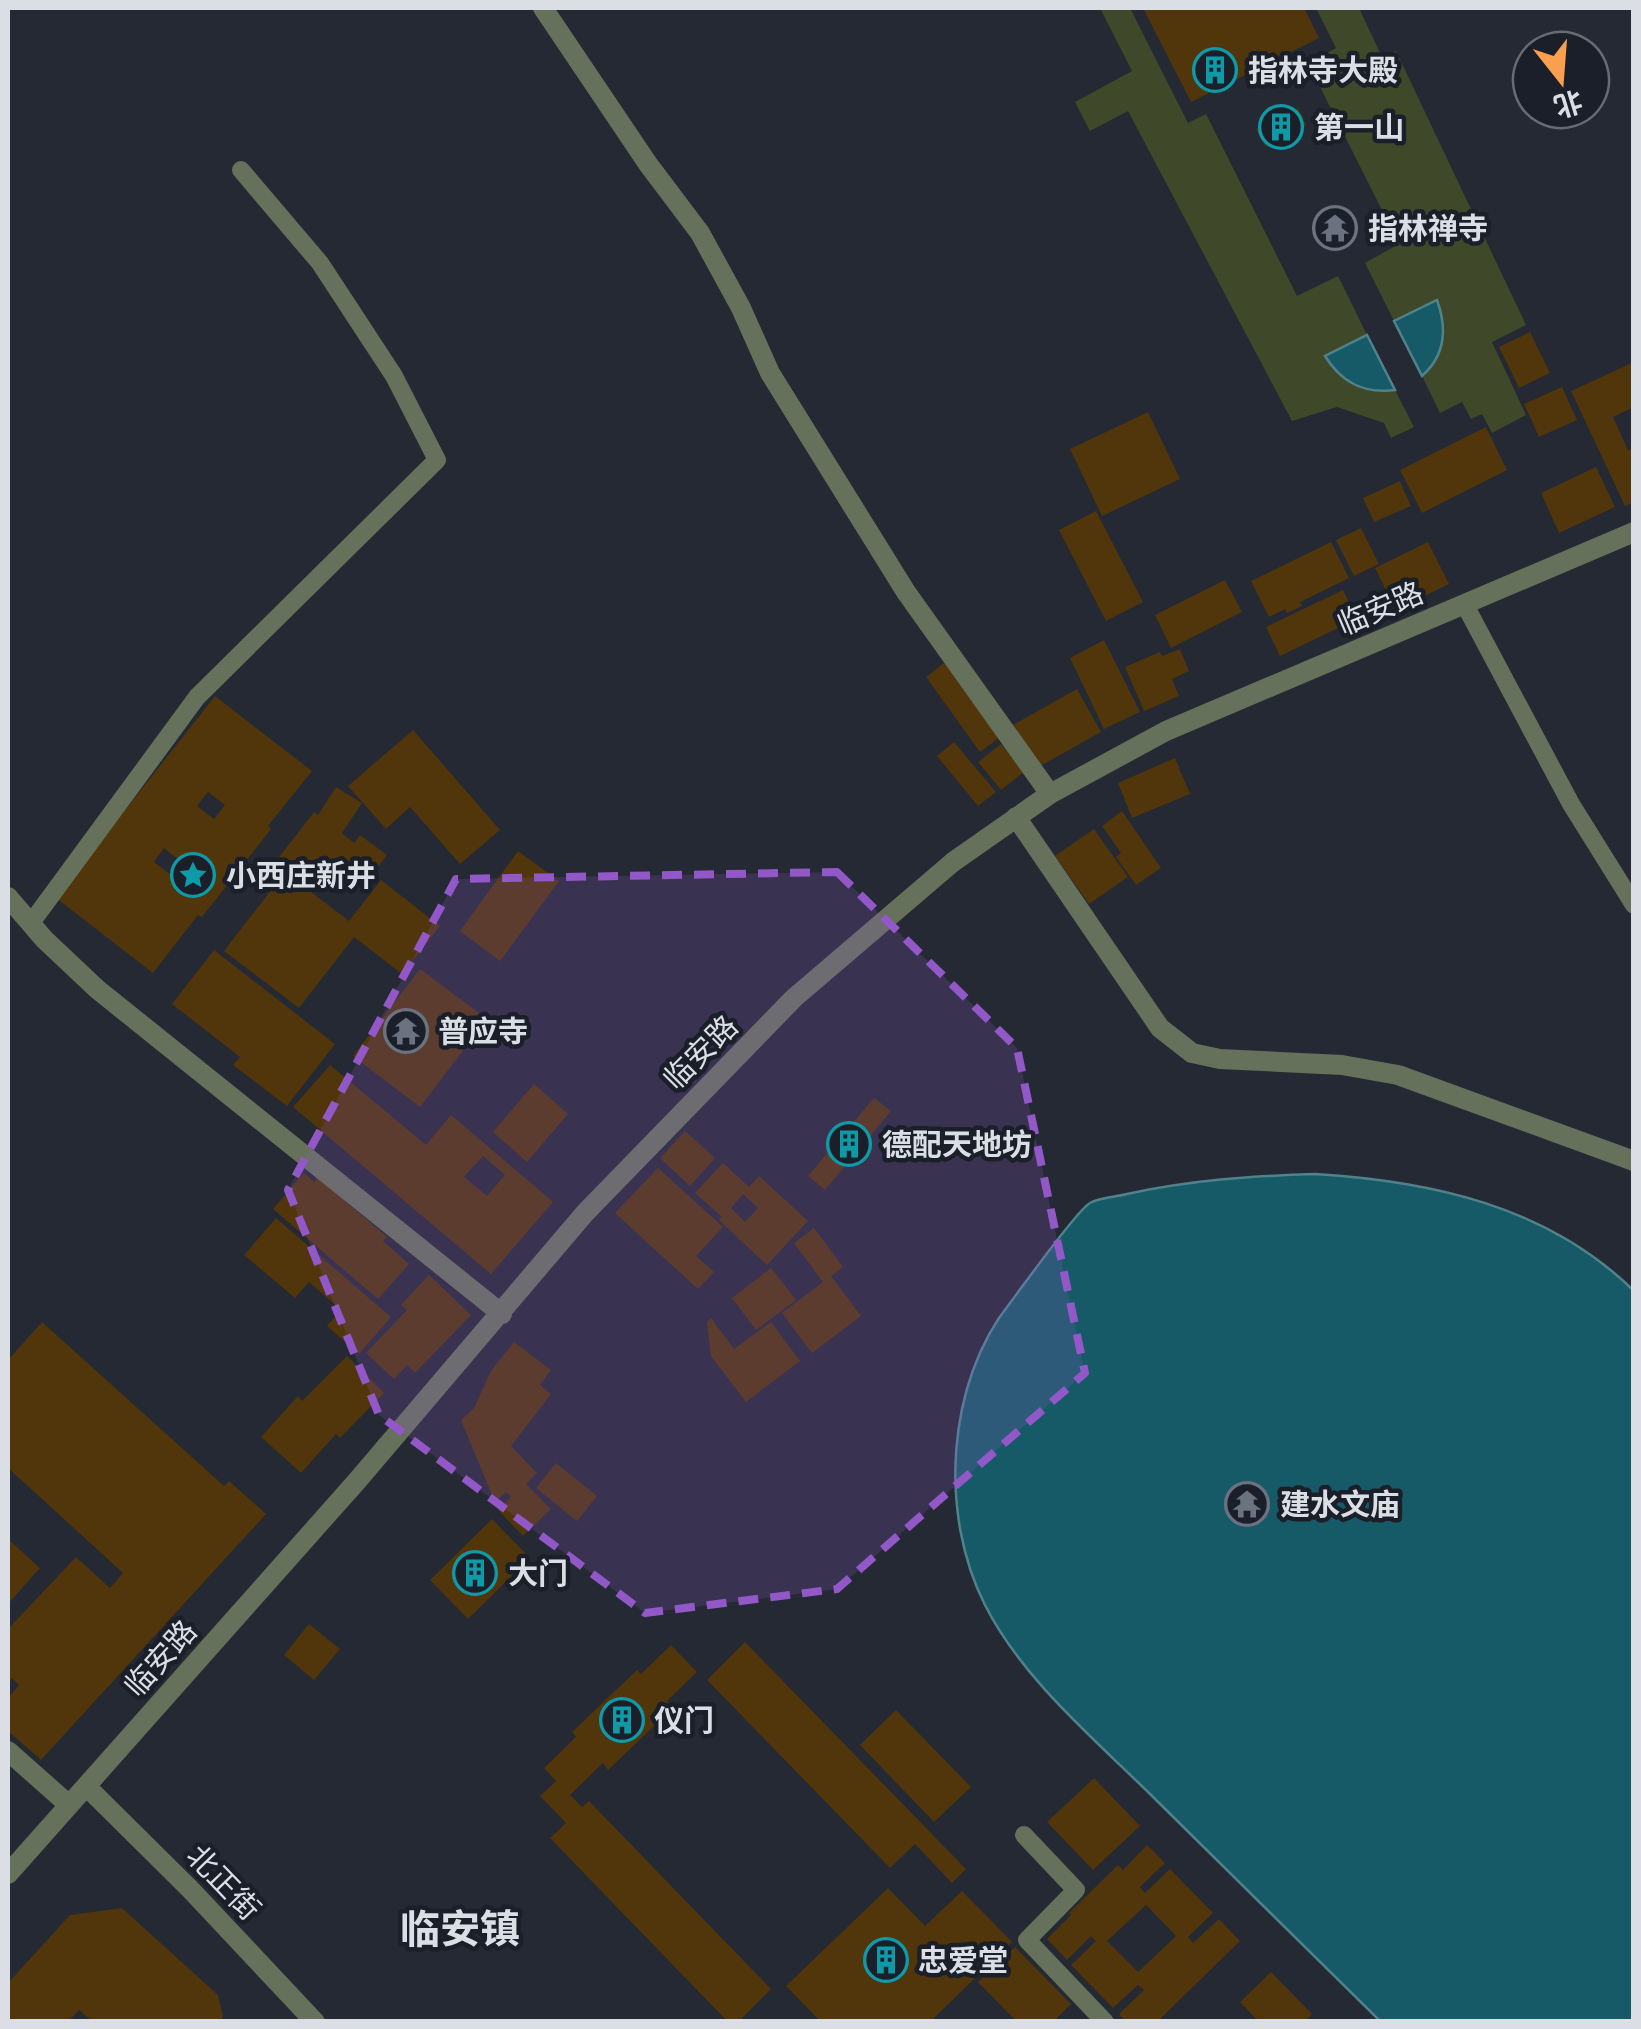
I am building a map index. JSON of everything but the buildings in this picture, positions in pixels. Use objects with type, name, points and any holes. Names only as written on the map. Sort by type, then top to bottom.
[{"type":"street","points":[[543,8],[648,164],[700,233],[770,372],[906,592],[1050,794]]},
{"type":"street","name":"临安路","points":[[8,1874],[502,1314],[584,1213],[794,998],[953,862],[1050,794],[1166,730],[1634,532]]},
{"type":"street","points":[[1016,817],[1160,1028],[1192,1052],[1220,1059],[1342,1065],[1398,1075],[1634,1160]]},
{"type":"street","points":[[8,897],[97,989],[502,1314]]},
{"type":"street","points":[[8,1751],[70,1805]]},
{"type":"street","name":"北正街","points":[[86,1786],[315,2022]]},
{"type":"lane","points":[[30,923],[197,697],[437,460],[394,376],[320,262],[241,170]]},
{"type":"lane","points":[[1465,605],[1571,804],[1634,905]]},
{"type":"lane","points":[[1024,1836],[1076,1890],[1027,1940],[1105,2022]]},
{"type":"highlighted area","points":[[837,872],[1017,1048],[1085,1373],[837,1589],[645,1613],[379,1415],[288,1190],[456,879]]},
{"type":"green space","points":[[1100,8],[1130,8],[1188,123],[1206,114],[1297,296],[1338,276],[1367,335],[1325,356],[1335,371],[1383,392],[1395,390],[1414,427],[1391,438],[1384,423],[1337,407],[1292,421],[1128,111],[1090,131],[1075,102],[1132,71]]},
{"type":"green space","points":[[1316,8],[1359,8],[1382,57],[1396,51],[1526,325],[1492,342],[1526,415],[1492,433],[1482,414],[1471,419],[1462,402],[1440,413],[1422,376],[1440,350],[1442,331],[1436,300],[1394,321],[1365,263],[1399,244],[1308,63],[1336,48]]},
{"type":"water","points":[[1437,300],[1442,341],[1436,359],[1422,376],[1394,321]]},
{"type":"water","points":[[1367,335],[1395,390],[1373,390],[1354,384],[1338,373],[1325,356]]},
{"type":"water","name":"建水文庙","points":[[1315,1174],[1402,1183],[1485,1203],[1563,1237],[1633,1290],[1633,2021],[1380,2021],[1038,1682],[1000,1632],[970,1569],[960,1531],[956,1450],[973,1371],[989,1335],[1010,1303],[1074,1219],[1094,1201],[1151,1189]]},
{"type":"place","name":"指林寺大殿","points":[[1215,70]]},
{"type":"place","name":"第一山","points":[[1281,127]]},
{"type":"place","name":"指林禅寺","points":[[1335,228]]},
{"type":"place","name":"小西庄新井","points":[[193,875]]},
{"type":"place","name":"普应寺","points":[[406,1031]]},
{"type":"place","name":"德配天地坊","points":[[849,1144]]},
{"type":"place","name":"建水文庙","points":[[1247,1504]]},
{"type":"place","name":"大门","points":[[475,1573]]},
{"type":"place","name":"仪门","points":[[622,1720]]},
{"type":"place","name":"忠爱堂","points":[[886,1960]]},
{"type":"district","name":"临安镇","points":[[460,1928]]}]
